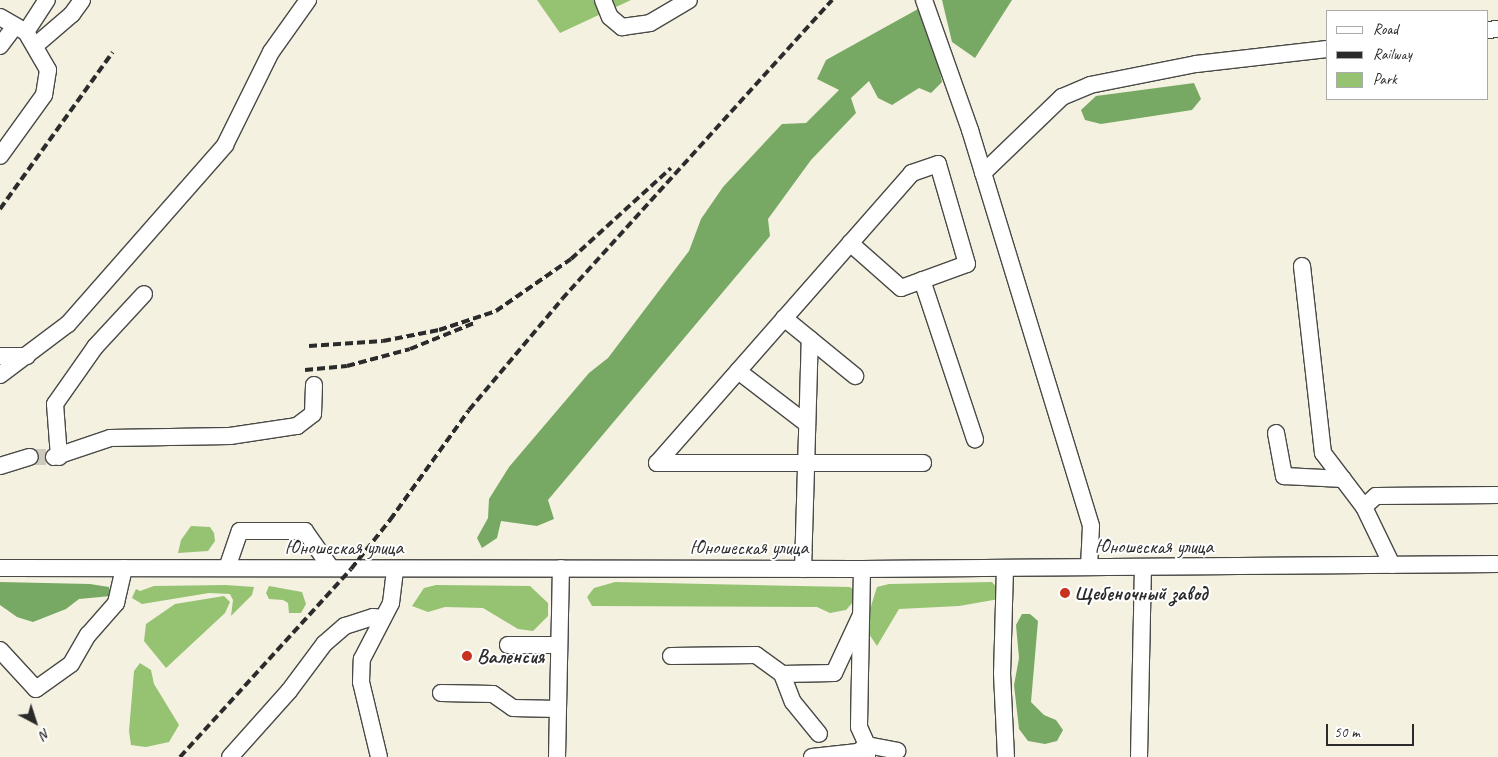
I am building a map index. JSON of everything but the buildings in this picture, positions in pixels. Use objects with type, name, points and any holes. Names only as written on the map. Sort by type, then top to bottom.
[{"type":"street","points":[[0,46],[20,29],[47,0]]},
{"type":"street","points":[[36,46],[72,14],[82,0]]},
{"type":"street","points":[[0,375],[68,324],[225,144],[271,52],[308,0]]},
{"type":"street","points":[[603,0],[610,17],[622,27],[650,23],[689,0]]},
{"type":"street","points":[[924,0],[983,173],[1091,526],[1089,567]]},
{"type":"street","points":[[0,17],[20,29],[36,46],[48,70],[44,95],[0,156]]},
{"type":"street","points":[[983,173],[1062,97],[1090,85],[1196,64],[1326,49]]},
{"type":"street","points":[[850,243],[901,288],[967,264],[938,164],[912,173],[850,243],[784,318],[738,372],[657,463],[923,463]]},
{"type":"street","points":[[1302,266],[1323,452],[1364,507],[1392,565]]},
{"type":"street","points":[[922,280],[975,439]]},
{"type":"street","points":[[144,294],[95,347],[55,404],[56,457],[110,438],[230,436],[297,426],[313,414],[314,385]]},
{"type":"street","points":[[784,318],[854,376]]},
{"type":"street","points":[[803,569],[810,339]]},
{"type":"street","points":[[0,356],[27,356]]},
{"type":"street","points":[[738,372],[807,424]]},
{"type":"street","points":[[1276,433],[1284,476],[1343,479]]},
{"type":"street","points":[[0,466],[30,457]]},
{"type":"street","points":[[1364,507],[1376,496],[1498,496]]},
{"type":"street","points":[[228,568],[240,531],[305,531],[331,568]]},
{"type":"street","name":"Юношеская улица","points":[[0,568],[862,569],[1498,564]]},
{"type":"street","points":[[1139,757],[1143,567]]},
{"type":"street","points":[[0,650],[36,689],[71,664],[88,635],[116,603],[124,568]]},
{"type":"street","points":[[379,757],[361,682],[362,659],[392,603],[395,568]]},
{"type":"street","points":[[557,757],[561,568]]},
{"type":"street","points":[[1005,568],[1002,673],[1006,757]]},
{"type":"street","points":[[862,569],[859,727],[867,751]]},
{"type":"street","points":[[782,674],[834,673],[861,615]]},
{"type":"street","points":[[230,757],[289,691],[324,644],[345,626],[373,617],[384,618]]},
{"type":"street","points":[[508,645],[559,646]]},
{"type":"street","points":[[671,656],[756,655],[782,674],[793,702],[818,734]]},
{"type":"street","points":[[441,693],[493,694],[513,708],[558,709]]},
{"type":"street","points":[[812,757],[867,751],[897,751]]},
{"type":"green space","points":[[537,0],[631,0],[560,33]]},
{"type":"green space","points":[[942,0],[1012,0],[975,58],[952,42]]},
{"type":"green space","points":[[918,9],[930,23],[942,82],[931,93],[919,88],[892,105],[878,98],[869,81],[851,98],[856,113],[811,160],[768,219],[770,236],[548,500],[554,519],[537,526],[501,521],[497,538],[482,548],[477,538],[488,518],[489,499],[509,467],[589,373],[608,358],[689,251],[701,219],[723,187],[782,124],[806,123],[839,90],[817,79],[826,60]]},
{"type":"green space","points":[[1194,83],[1201,99],[1192,110],[1101,124],[1085,120],[1081,110],[1096,96]]},
{"type":"green space","points":[[191,526],[210,527],[214,533],[215,541],[208,551],[178,553],[181,540]]},
{"type":"green space","points":[[0,582],[90,584],[109,587],[111,596],[79,599],[66,609],[33,622],[17,617],[0,605]]},
{"type":"green space","points":[[615,582],[850,587],[855,591],[853,602],[846,610],[830,613],[817,607],[592,606],[587,597],[594,588]]},
{"type":"green space","points":[[992,582],[998,589],[999,599],[959,606],[899,609],[877,646],[867,631],[866,622],[877,587],[889,584]]},
{"type":"green space","points":[[226,585],[254,587],[252,595],[231,616],[233,600],[230,594],[209,593],[142,604],[132,598],[136,589],[140,591],[154,586]]},
{"type":"green space","points":[[436,585],[530,586],[548,603],[548,616],[533,631],[518,629],[483,608],[445,607],[428,612],[412,606],[424,588]]},
{"type":"green space","points":[[269,586],[302,592],[306,604],[301,613],[289,613],[288,603],[283,600],[269,599],[266,593]]},
{"type":"green space","points":[[224,596],[230,602],[225,613],[166,668],[144,641],[146,624],[175,604]]},
{"type":"green space","points":[[1022,614],[1030,614],[1038,621],[1031,702],[1044,715],[1056,720],[1063,730],[1057,741],[1045,744],[1028,741],[1019,729],[1014,685],[1019,658],[1016,625]]},
{"type":"green space","points":[[140,663],[151,670],[154,684],[179,725],[169,742],[146,747],[131,745],[129,731],[134,671]]},
{"type":"tunnel","points":[[30,457],[54,457]]},
{"type":"railway","points":[[180,757],[351,569],[390,520],[469,410],[562,299],[832,0]]},
{"type":"railway","points":[[0,209],[113,52]]},
{"type":"railway","points":[[309,346],[383,341],[439,330],[496,311],[571,259],[671,168]]},
{"type":"railway","points":[[305,370],[347,366],[410,349],[474,323]]},
{"type":"place","name":"Щебеночный завод","points":[[1065,593]]},
{"type":"place","name":"Валенсия","points":[[467,656]]}]
